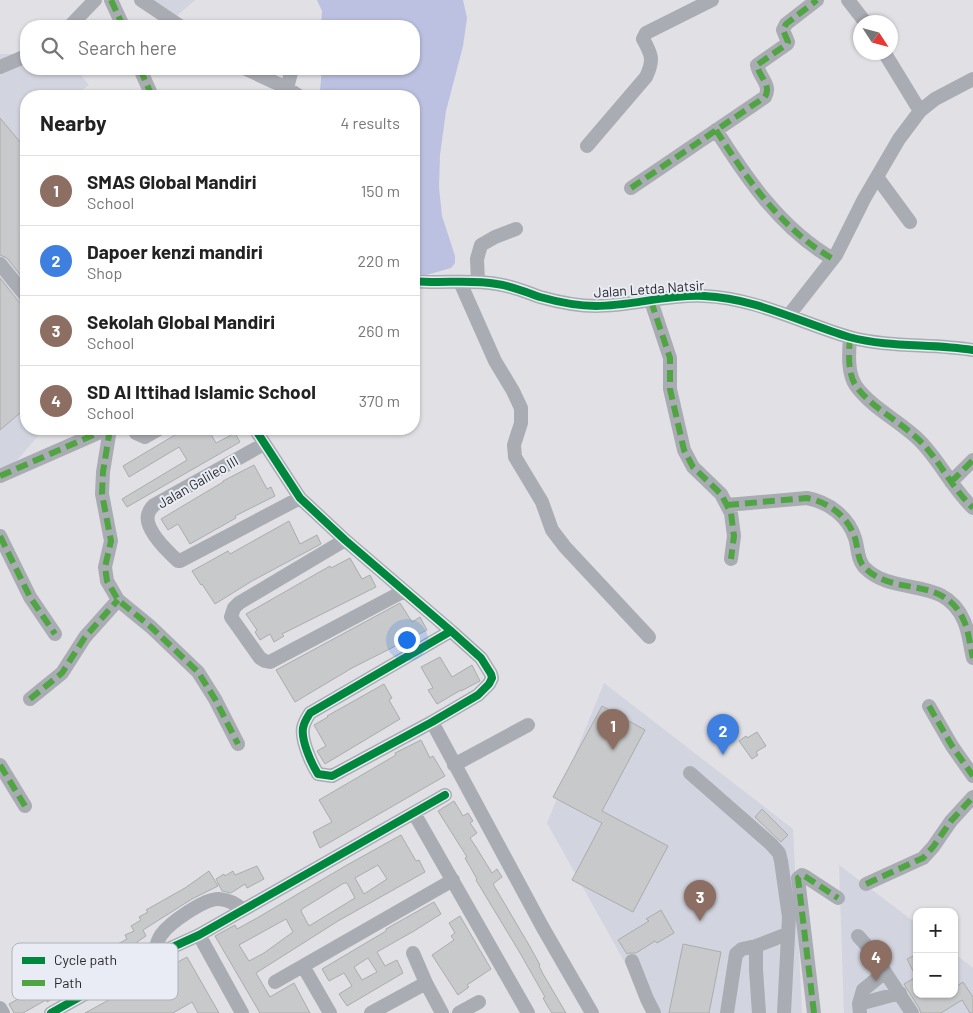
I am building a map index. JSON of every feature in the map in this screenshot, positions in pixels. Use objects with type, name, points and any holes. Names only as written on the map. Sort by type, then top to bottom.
[{"type":"street","points":[[76,20],[95,0]]},
{"type":"street","points":[[112,0],[120,20]]},
{"type":"street","points":[[141,0],[171,20]]},
{"type":"street","points":[[587,146],[646,77],[651,66],[652,56],[643,39],[646,34],[712,0]]},
{"type":"street","points":[[630,188],[765,97],[768,90],[767,86],[757,65],[788,44],[784,32],[786,24],[817,0]]},
{"type":"street","points":[[848,0],[860,15]]},
{"type":"street","points":[[0,67],[20,59]]},
{"type":"street","points":[[889,60],[920,111]]},
{"type":"street","points":[[143,75],[149,90]]},
{"type":"street","points":[[259,75],[290,90]]},
{"type":"street","points":[[287,88],[290,75]]},
{"type":"street","points":[[789,315],[833,259],[864,199],[899,138],[920,111],[935,100],[973,79]]},
{"type":"street","points":[[716,130],[763,198],[802,236],[833,259]]},
{"type":"street","points":[[877,177],[910,222]]},
{"type":"street","points":[[478,282],[477,259],[481,245],[516,229]]},
{"type":"street","points":[[0,264],[20,289]]},
{"type":"street","name":"Jalan Letda Natsir","points":[[420,281],[478,282],[508,286],[570,304],[610,306],[684,296],[704,296],[736,301],[789,315],[850,337],[879,343],[953,347],[973,350]]},
{"type":"street","points":[[460,282],[495,361],[513,391],[520,408],[521,423],[514,445],[514,452],[525,477],[542,502],[552,530],[565,547],[649,637]]},
{"type":"street","points":[[651,301],[670,358],[670,389],[684,450],[693,467],[720,494],[731,513],[734,536],[731,559]]},
{"type":"street","points":[[850,337],[849,356],[856,386],[877,408],[917,438],[957,492],[973,508]]},
{"type":"street","points":[[0,476],[94,435]]},
{"type":"street","points":[[107,435],[102,488],[111,541],[106,558],[105,575],[118,600],[198,672],[215,699],[238,744]]},
{"type":"street","points":[[259,435],[300,498],[345,540],[451,631],[481,658],[492,678],[487,688],[478,695],[432,722],[332,776],[318,774],[302,730],[304,722],[310,713],[451,631]]},
{"type":"street","name":"Jalan Galileo III","points":[[264,444],[154,505],[148,512],[147,520],[160,545],[180,561],[300,498]]},
{"type":"street","points":[[951,482],[973,460]]},
{"type":"street","points":[[727,505],[807,498],[831,507],[847,522],[855,537],[857,552],[862,566],[885,581],[941,594],[958,609],[965,623],[973,658]]},
{"type":"street","points":[[0,536],[24,585],[55,634]]},
{"type":"street","points":[[345,540],[239,603],[234,608],[231,617],[260,658],[270,662],[404,591]]},
{"type":"street","points":[[30,699],[62,673],[85,637],[118,600]]},
{"type":"street","points":[[929,706],[952,746],[972,771]]},
{"type":"street","points":[[432,722],[543,928],[592,1013]]},
{"type":"street","points":[[454,765],[528,725]]},
{"type":"street","points":[[0,765],[25,806]]},
{"type":"street","points":[[690,773],[779,853],[789,917],[784,1013]]},
{"type":"street","points":[[178,945],[199,935],[445,795]]},
{"type":"street","points":[[866,884],[923,858],[951,821],[973,797]]},
{"type":"street","points":[[414,813],[528,1013]]},
{"type":"street","points":[[814,1013],[798,878],[802,875],[838,898]]},
{"type":"street","points":[[276,982],[453,880]]},
{"type":"street","points":[[158,943],[160,936],[175,921],[206,902],[218,899],[231,901],[243,910]]},
{"type":"street","points":[[728,1013],[736,954],[742,948],[756,946],[787,934]]},
{"type":"street","points":[[199,935],[242,1013]]},
{"type":"street","points":[[858,936],[875,955],[912,1013]]},
{"type":"street","points":[[756,946],[759,1013]]},
{"type":"street","points":[[413,953],[426,984],[442,1013]]},
{"type":"street","points":[[632,961],[654,1013]]},
{"type":"street","points":[[303,966],[330,1013]]},
{"type":"street","points":[[885,972],[863,990],[860,1008],[900,993]]},
{"type":"street","points":[[371,1013],[426,984]]},
{"type":"street","points":[[51,1013],[74,1000]]},
{"type":"street","points":[[459,1013],[479,1002]]},
{"type":"street","points":[[0,1008],[3,1013]]},
{"type":"shaded area","points":[[148,0],[195,0],[172,20],[168,20]]},
{"type":"shaded area","points":[[20,53],[20,75],[81,75],[89,85],[82,90],[20,90],[20,435],[39,435],[0,480],[0,54]]},
{"type":"shaded area","points":[[604,683],[793,829],[802,1013],[653,1013],[547,823]]},
{"type":"shaded area","points":[[839,865],[913,921],[913,998],[958,998],[958,956],[973,968],[973,1013],[844,1013]]},
{"type":"water","points":[[317,0],[463,0],[467,18],[463,46],[446,111],[440,155],[439,187],[442,216],[455,256],[455,263],[451,268],[426,275],[420,274],[420,90],[320,90],[321,75],[420,75],[420,20],[321,20],[322,11]]},
{"type":"building","points":[[0,118],[20,142],[20,274],[7,258],[0,255]]},
{"type":"building","points":[[0,278],[20,302],[20,413],[0,430]]},
{"type":"building","points":[[175,435],[211,435],[216,443],[231,435],[236,435],[240,442],[127,507],[122,499],[187,460],[179,447],[129,477],[123,466]]},
{"type":"building","points":[[254,465],[267,489],[271,487],[275,496],[235,516],[236,518],[190,544],[178,524],[168,530],[161,519],[223,481]]},
{"type":"building","points":[[289,521],[300,544],[317,535],[321,544],[252,581],[215,604],[192,571],[228,551],[230,554]]},
{"type":"building","points":[[350,558],[362,579],[370,575],[376,587],[282,634],[284,636],[274,642],[270,634],[260,640],[255,632],[257,630],[246,614],[330,566],[331,568]]},
{"type":"building","points":[[400,603],[412,622],[420,617],[427,630],[352,668],[295,702],[276,670]]},
{"type":"building","points":[[440,657],[452,677],[472,665],[480,681],[437,704],[428,690],[433,688],[421,667]]},
{"type":"building","points":[[384,684],[392,698],[389,700],[400,719],[325,764],[317,751],[326,746],[314,725]]},
{"type":"building","points":[[602,706],[645,730],[602,811],[668,846],[633,912],[572,880],[602,823],[553,797]]},
{"type":"building","points":[[757,732],[766,746],[756,752],[758,755],[752,759],[739,741]]},
{"type":"building","points":[[421,740],[430,758],[433,756],[445,776],[320,848],[313,832],[332,822],[319,800],[396,755],[395,753]]},
{"type":"building","points":[[454,801],[463,816],[468,813],[473,821],[470,823],[477,833],[470,838],[492,873],[497,869],[502,877],[493,884],[566,1013],[552,1013],[548,1007],[543,998],[545,997],[476,880],[465,858],[467,857],[438,811]]},
{"type":"building","points":[[762,809],[788,835],[781,842],[755,817]]},
{"type":"building","points":[[401,835],[416,861],[419,860],[425,872],[338,921],[256,973],[270,997],[294,983],[310,1013],[260,1013],[215,936],[235,925],[237,929]],"holes":[[[378,865],[387,879],[364,894],[355,878]],[[344,883],[347,883],[355,898],[309,926],[301,911]],[[286,919],[293,932],[264,953],[249,961],[239,945]]]},
{"type":"building","points":[[257,866],[264,879],[247,888],[245,884],[231,893],[222,891],[216,879],[233,871],[235,875]]},
{"type":"building","points":[[209,871],[218,886],[192,899],[143,930],[146,936],[138,943],[120,943],[127,939],[125,935],[134,931],[131,926],[141,920],[139,917],[148,912],[146,910],[185,888]]},
{"type":"building","points":[[434,902],[441,914],[377,952],[385,966],[397,960],[403,973],[347,1006],[339,994],[352,986],[344,973],[329,981],[322,969],[386,931],[386,929]],"holes":[[[368,958],[377,972],[362,980],[354,967]]]},
{"type":"building","points":[[661,910],[674,933],[657,943],[655,941],[636,953],[627,954],[618,940],[649,921],[646,919]]},
{"type":"building","points":[[460,916],[491,969],[467,985],[469,987],[458,995],[432,955],[454,940],[451,936],[455,933],[449,923]]},
{"type":"building","points":[[683,944],[721,952],[709,1013],[669,1013]]},
{"type":"building","points":[[913,956],[913,971],[907,959]]},
{"type":"building","points":[[187,957],[219,1013],[198,1013],[192,1002],[173,1013],[85,1013],[109,1000],[178,1000],[178,962]]},
{"type":"building","points":[[913,979],[913,998],[958,998],[958,985],[963,982],[973,997],[973,1013],[970,1013],[962,1000],[941,1013],[921,1013],[904,984]]},
{"type":"building","points":[[16,1000],[46,1000],[23,1013],[14,1013],[9,1004]]},
{"type":"marked path","points":[[111,0],[120,20]]},
{"type":"marked path","points":[[631,188],[765,97],[767,89],[757,65],[787,44],[788,42],[783,30],[786,24],[817,0]]},
{"type":"marked path","points":[[143,75],[149,90]]},
{"type":"marked path","points":[[716,130],[740,167],[781,218],[814,247],[833,259]]},
{"type":"marked path","points":[[651,301],[670,358],[670,389],[684,450],[693,467],[721,494],[731,513],[734,536],[731,559]]},
{"type":"marked path","points":[[850,337],[850,369],[856,386],[877,407],[918,439],[973,508]]},
{"type":"marked path","points":[[0,476],[93,435]]},
{"type":"marked path","points":[[109,435],[103,472],[102,494],[111,541],[105,567],[107,581],[118,600],[151,627],[198,672],[215,699],[238,744]]},
{"type":"marked path","points":[[951,482],[973,460]]},
{"type":"marked path","points":[[727,505],[807,498],[830,507],[848,523],[852,530],[860,560],[864,567],[876,576],[889,582],[931,591],[944,597],[955,606],[966,625],[973,658]]},
{"type":"marked path","points":[[0,536],[30,597],[55,634]]},
{"type":"marked path","points":[[30,699],[62,673],[85,637],[118,600]]},
{"type":"marked path","points":[[929,706],[952,746],[973,776]]},
{"type":"marked path","points":[[0,765],[25,806]]},
{"type":"marked path","points":[[866,884],[923,858],[951,821],[973,797]]},
{"type":"marked path","points":[[814,1013],[798,878],[802,875],[838,898]]},
{"type":"cycle path","points":[[420,281],[497,284],[554,301],[589,306],[690,296],[723,298],[760,306],[849,337],[880,343],[973,350]]},
{"type":"cycle path","points":[[259,435],[300,498],[345,540],[451,631]]},
{"type":"cycle path","points":[[451,631],[481,658],[491,674],[492,678],[489,684],[478,695],[432,722],[332,776],[318,774],[305,745],[303,733],[303,726],[310,713],[451,631]]},
{"type":"cycle path","points":[[178,945],[199,935],[445,795]]},
{"type":"cycle path","points":[[51,1013],[74,1000]]},
{"type":"place","name":"SMAS Global Mandiri","points":[[613,750]]},
{"type":"place","name":"Dapoer kenzi mandiri","points":[[723,755]]},
{"type":"place","name":"Sekolah Global Mandiri","points":[[700,921]]},
{"type":"place","name":"SD Al Ittihad Islamic School","points":[[876,981]]}]
